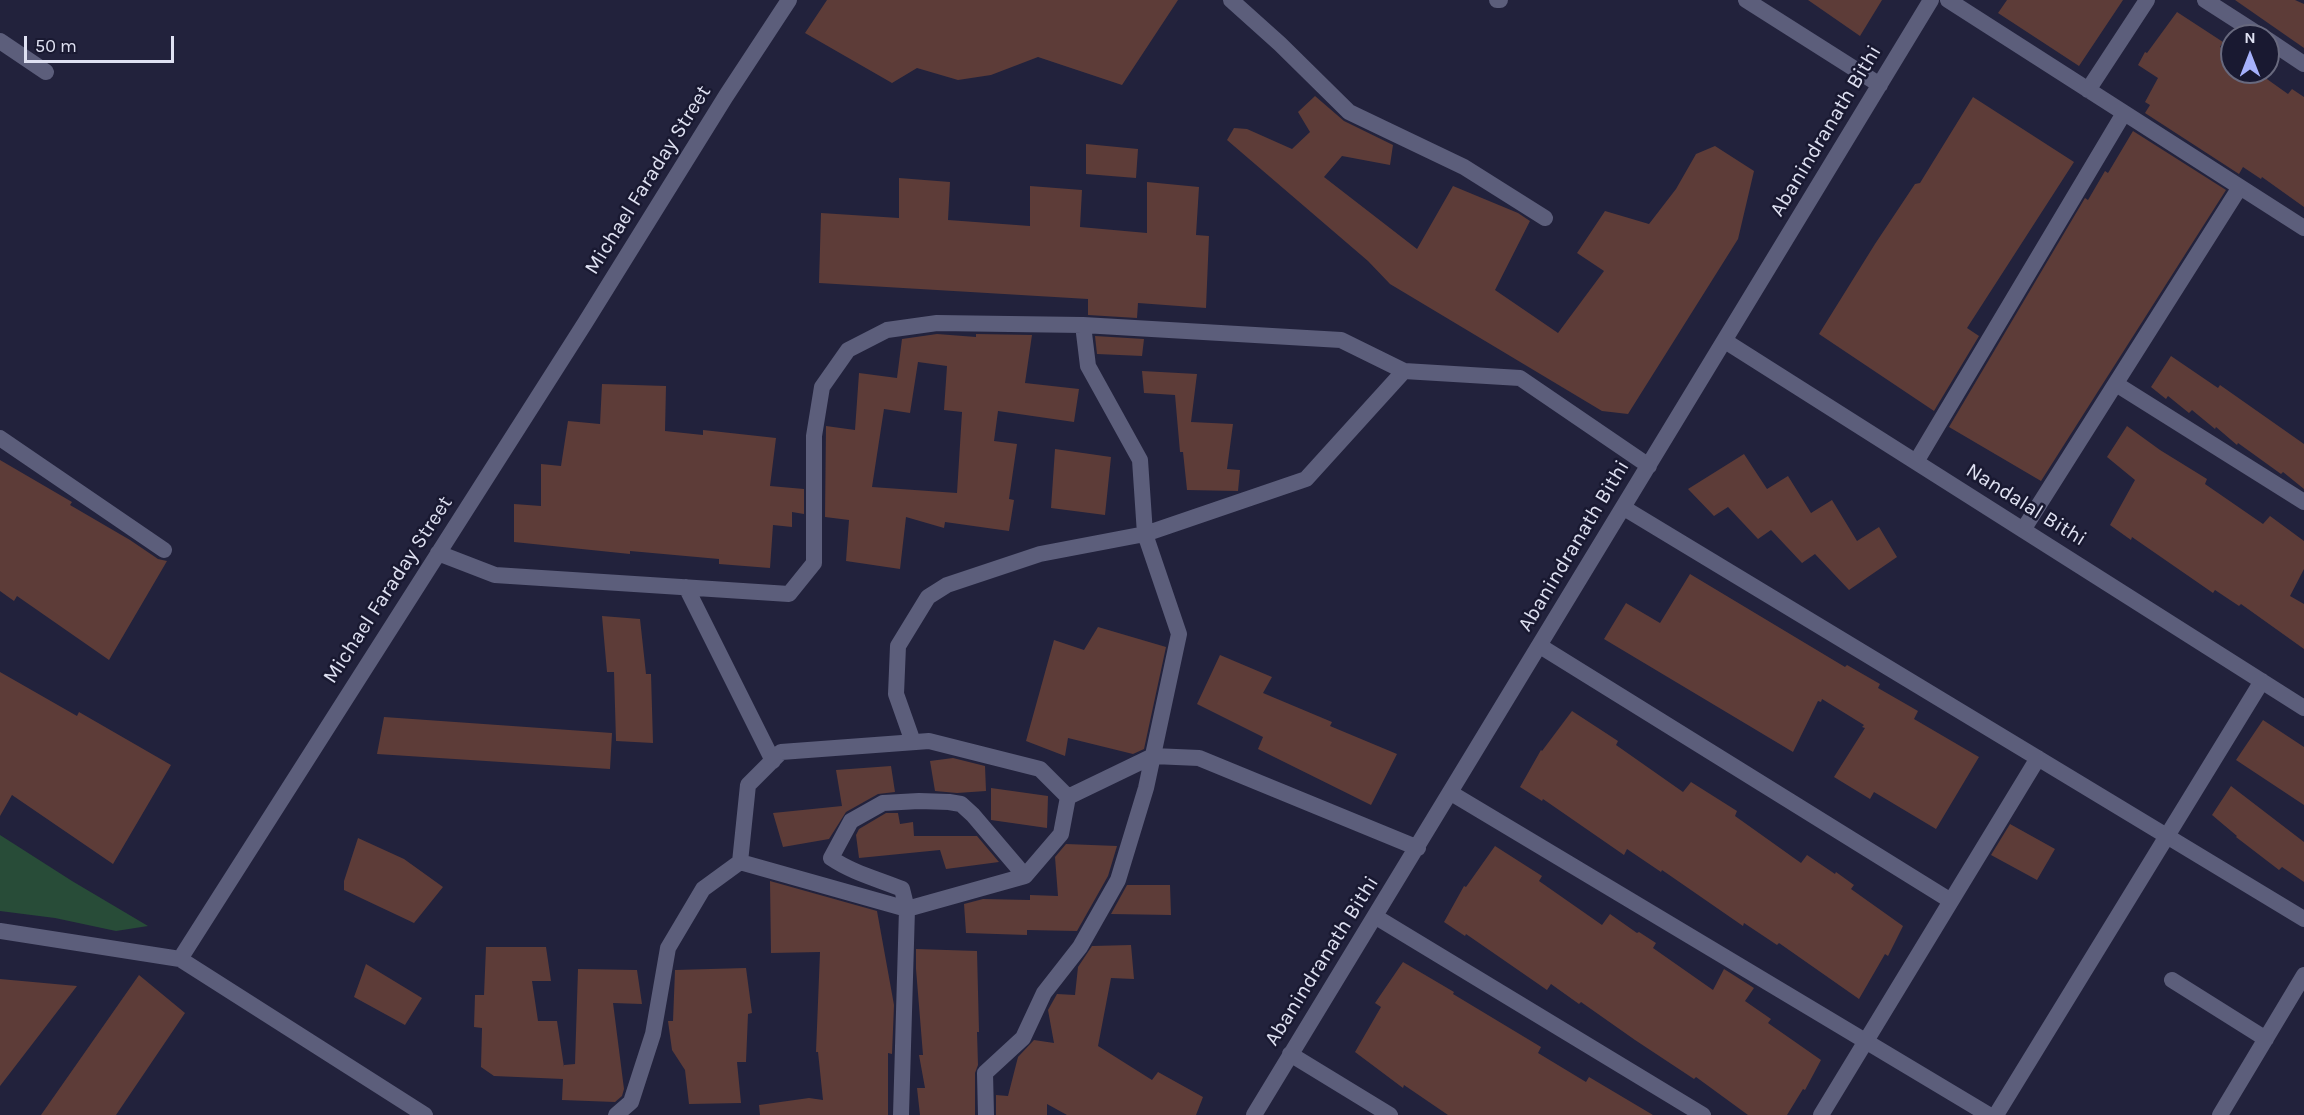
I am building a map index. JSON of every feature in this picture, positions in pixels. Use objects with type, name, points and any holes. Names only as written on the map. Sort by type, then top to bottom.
[{"type":"street","name":"Michael Faraday Street","points":[[180,959],[789,0]]},
{"type":"street","points":[[1231,0],[1280,44],[1349,112],[1464,167],[1545,218]]},
{"type":"street","points":[[1746,0],[1880,85]]},
{"type":"street","name":"Abanindranath Bithi","points":[[1254,1115],[1931,0]]},
{"type":"street","points":[[1948,0],[2304,228]]},
{"type":"street","points":[[2088,90],[2147,0]]},
{"type":"street","points":[[2205,0],[2242,24]]},
{"type":"street","points":[[0,41],[46,72]]},
{"type":"street","points":[[2280,48],[2304,64]]},
{"type":"street","points":[[1916,462],[2124,113]]},
{"type":"street","points":[[2023,530],[2240,187]]},
{"type":"street","points":[[438,553],[495,574],[789,594],[814,563],[814,436],[822,387],[848,350],[887,330],[937,323],[1083,325],[1341,340],[1404,371],[1520,378],[1649,466]]},
{"type":"street","points":[[986,1115],[985,1072],[1023,1038],[1044,993],[1080,947],[1118,880],[1146,788],[1179,634],[1145,534],[1140,460],[1088,366],[1083,325]]},
{"type":"street","name":"Nandalal Bithi","points":[[1725,341],[2304,708]]},
{"type":"street","points":[[913,742],[896,694],[898,646],[928,597],[947,585],[1040,554],[1145,534],[1306,479],[1404,371]]},
{"type":"street","points":[[2116,384],[2304,502]]},
{"type":"street","points":[[0,438],[164,550]]},
{"type":"street","points":[[1624,508],[2304,919]]},
{"type":"street","points":[[686,588],[773,761]]},
{"type":"street","points":[[1540,646],[1951,901]]},
{"type":"street","points":[[1996,1115],[2262,681]]},
{"type":"street","points":[[616,1115],[631,1102],[653,1034],[668,948],[703,889],[740,862],[748,785],[781,752],[929,741],[1040,769],[1068,796]]},
{"type":"street","points":[[1068,796],[1153,756],[1199,758],[1418,848]]},
{"type":"street","points":[[1821,1115],[2038,758]]},
{"type":"street","points":[[1451,793],[1989,1115]]},
{"type":"street","points":[[740,862],[907,909],[1025,876],[1061,834],[1068,796]]},
{"type":"street","points":[[901,1115],[907,909],[902,889],[872,876],[849,870],[831,858],[851,821],[883,803],[949,802],[961,804],[973,815],[1025,876]]},
{"type":"street","points":[[1376,917],[1703,1115]]},
{"type":"street","points":[[0,932],[180,959],[425,1115]]},
{"type":"street","points":[[2220,1115],[2304,975]]},
{"type":"street","points":[[2172,980],[2266,1039]]},
{"type":"street","points":[[1290,1054],[1390,1115]]},
{"type":"green space","points":[[0,835],[148,926],[116,931],[55,918],[0,911]]},
{"type":"building","points":[[827,0],[1178,0],[1122,85],[1038,57],[991,75],[958,80],[917,68],[892,83],[805,33]]},
{"type":"building","points":[[1808,0],[1882,0],[1860,36]]},
{"type":"building","points":[[2007,0],[2123,0],[2079,66],[1998,13]]},
{"type":"building","points":[[2235,0],[2295,0],[2304,4],[2304,48],[2280,31],[2280,24],[2270,24]]},
{"type":"building","points":[[2177,12],[2220,40],[2220,84],[2274,84],[2288,94],[2292,89],[2304,97],[2304,207],[2262,177],[2261,179],[2243,167],[2239,174],[2145,113],[2150,105],[2145,102],[2158,78],[2138,65],[2145,52],[2147,53]]},
{"type":"building","points":[[1315,96],[1344,121],[1393,145],[1390,165],[1342,156],[1324,177],[1417,249],[1453,186],[1518,213],[1530,221],[1495,290],[1558,333],[1604,271],[1577,253],[1605,211],[1649,224],[1676,189],[1696,154],[1715,146],[1754,171],[1738,239],[1628,414],[1602,411],[1390,284],[1368,261],[1227,140],[1234,128],[1247,129],[1292,149],[1310,132],[1298,112]]},
{"type":"building","points":[[1973,97],[2074,162],[1967,328],[1979,336],[1934,411],[1819,334],[1915,184],[1920,183]]},
{"type":"building","points":[[2133,131],[2226,190],[2041,481],[1949,427],[2085,198],[2088,200],[2105,171],[2108,173]]},
{"type":"building","points":[[1086,144],[1138,149],[1136,178],[1086,174]]},
{"type":"building","points":[[899,178],[950,182],[948,220],[1030,226],[1030,186],[1082,190],[1080,227],[1147,233],[1147,182],[1199,187],[1196,235],[1209,236],[1206,308],[1138,303],[1137,318],[1088,315],[1088,299],[819,283],[821,213],[899,218]]},
{"type":"building","points":[[937,334],[976,337],[976,334],[1032,335],[1025,383],[1079,389],[1074,422],[998,411],[994,441],[1017,444],[1009,499],[1014,500],[1009,531],[945,522],[944,528],[906,517],[900,569],[846,561],[849,520],[825,517],[826,426],[855,430],[859,373],[897,378],[902,339]],"holes":[[[918,362],[947,366],[944,410],[962,412],[957,493],[872,487],[884,409],[910,413]]]},
{"type":"building","points":[[1095,336],[1144,339],[1142,356],[1097,354]]},
{"type":"building","points":[[2171,356],[2218,388],[2220,385],[2304,444],[2304,489],[2283,472],[2281,474],[2238,443],[2237,445],[2192,410],[2189,413],[2168,396],[2166,399],[2151,387]]},
{"type":"building","points":[[1142,371],[1197,374],[1191,422],[1233,424],[1227,469],[1240,470],[1238,491],[1187,490],[1183,452],[1180,452],[1175,395],[1144,393]]},
{"type":"building","points":[[602,384],[666,386],[665,431],[703,435],[703,430],[776,438],[770,486],[804,489],[804,514],[792,512],[792,527],[773,525],[770,568],[719,564],[719,559],[630,551],[630,554],[514,542],[514,504],[541,506],[541,464],[561,466],[568,421],[600,424]]},
{"type":"building","points":[[2127,426],[2207,479],[2205,484],[2263,524],[2270,516],[2304,541],[2304,569],[2290,596],[2304,604],[2304,649],[2241,604],[2239,606],[2215,590],[2213,593],[2132,537],[2131,540],[2110,525],[2135,480],[2107,457]]},
{"type":"building","points":[[1055,449],[1111,457],[1105,515],[1051,508]]},
{"type":"building","points":[[1744,454],[1767,489],[1788,476],[1811,513],[1832,500],[1857,541],[1879,527],[1897,557],[1849,590],[1815,554],[1802,563],[1771,530],[1758,539],[1728,507],[1714,516],[1688,489]]},
{"type":"building","points":[[0,460],[72,502],[70,505],[158,559],[167,561],[109,660],[17,596],[14,601],[0,591]]},
{"type":"building","points":[[1690,574],[1845,667],[1847,665],[1880,684],[1878,688],[1918,711],[1914,719],[1979,757],[1936,829],[1874,792],[1870,799],[1834,777],[1865,728],[1862,727],[1864,725],[1822,699],[1821,702],[1818,701],[1793,752],[1604,639],[1626,603],[1660,623]]},
{"type":"building","points":[[602,616],[640,619],[646,674],[651,674],[653,743],[616,741],[614,672],[607,672]]},
{"type":"building","points":[[1098,627],[1166,647],[1144,749],[1133,754],[1068,738],[1065,756],[1026,741],[1054,640],[1084,650]]},
{"type":"building","points":[[1220,655],[1272,677],[1263,693],[1332,722],[1330,726],[1397,754],[1371,805],[1258,749],[1263,737],[1197,704]]},
{"type":"building","points":[[0,672],[77,716],[79,712],[171,765],[113,864],[12,795],[0,816]]},
{"type":"building","points":[[1572,711],[1618,741],[1616,745],[1683,792],[1691,782],[1737,811],[1735,816],[1801,863],[1807,855],[1835,874],[1836,872],[1854,885],[1851,889],[1903,926],[1888,956],[1885,954],[1859,999],[1779,943],[1777,945],[1744,923],[1743,926],[1662,870],[1661,872],[1627,849],[1624,855],[1543,799],[1542,801],[1520,787],[1541,750]]},
{"type":"building","points":[[384,717],[612,733],[610,769],[377,754]]},
{"type":"building","points":[[2263,720],[2304,747],[2304,805],[2236,760]]},
{"type":"building","points":[[953,758],[985,766],[986,791],[957,793],[935,791],[930,761]]},
{"type":"building","points":[[891,766],[895,792],[878,794],[846,812],[829,839],[783,847],[773,813],[842,806],[836,770]]},
{"type":"building","points":[[2231,786],[2304,842],[2304,882],[2282,867],[2279,870],[2212,815]]},
{"type":"building","points":[[991,788],[1048,796],[1047,828],[991,820]]},
{"type":"building","points":[[886,813],[898,813],[900,824],[913,822],[914,836],[977,836],[999,862],[946,869],[940,850],[859,858],[856,835],[859,829]]},
{"type":"building","points":[[2010,824],[2055,849],[2037,880],[1991,855]]},
{"type":"building","points":[[358,838],[404,859],[443,887],[414,923],[344,890],[344,881]]},
{"type":"building","points":[[1066,844],[1117,846],[1108,876],[1077,931],[1027,930],[1027,935],[966,933],[964,904],[983,899],[1030,900],[1030,895],[1058,896],[1055,857]]},
{"type":"building","points":[[1495,846],[1542,876],[1539,881],[1602,925],[1610,914],[1656,943],[1653,948],[1713,990],[1724,969],[1754,988],[1745,1001],[1771,1019],[1768,1023],[1821,1060],[1805,1090],[1803,1089],[1787,1115],[1748,1115],[1696,1077],[1694,1079],[1581,1002],[1579,1004],[1551,984],[1547,990],[1466,934],[1465,936],[1444,922],[1464,886],[1466,887]]},
{"type":"building","points":[[770,881],[877,911],[894,1005],[892,1054],[888,1053],[888,1115],[760,1115],[759,1105],[809,1098],[823,1100],[818,1052],[816,1052],[820,952],[771,953]]},
{"type":"building","points":[[1127,885],[1170,885],[1171,915],[1111,914]]},
{"type":"building","points":[[1131,945],[1134,979],[1111,978],[1098,1046],[1152,1080],[1158,1072],[1203,1097],[1196,1115],[1067,1115],[1047,1104],[1047,1115],[996,1115],[996,1095],[1008,1096],[1018,1057],[1034,1040],[1054,1043],[1048,1010],[1057,994],[1075,995],[1078,967],[1092,946]]},
{"type":"building","points":[[486,947],[546,947],[551,981],[532,981],[538,1021],[557,1021],[564,1067],[564,1065],[575,1064],[578,969],[637,970],[642,1004],[613,1003],[624,1089],[622,1096],[615,1102],[562,1100],[563,1079],[494,1076],[481,1067],[482,1028],[474,1027],[475,995],[484,995]]},
{"type":"building","points":[[916,949],[977,951],[979,1032],[977,1032],[978,1065],[975,1073],[975,1115],[920,1115],[917,1088],[925,1088],[919,1055],[923,1055]]},
{"type":"building","points":[[1403,962],[1541,1047],[1538,1053],[1586,1082],[1589,1077],[1653,1115],[1448,1115],[1404,1085],[1403,1088],[1355,1052],[1381,1007],[1375,1003]]},
{"type":"building","points":[[366,964],[422,998],[405,1025],[354,997]]},
{"type":"building","points":[[746,968],[752,1013],[748,1014],[746,1062],[737,1062],[741,1103],[689,1104],[685,1070],[672,1050],[668,1021],[673,1021],[675,970]]},
{"type":"building","points":[[139,975],[185,1013],[116,1115],[41,1115]]},
{"type":"building","points":[[0,979],[77,986],[0,1086]]}]
